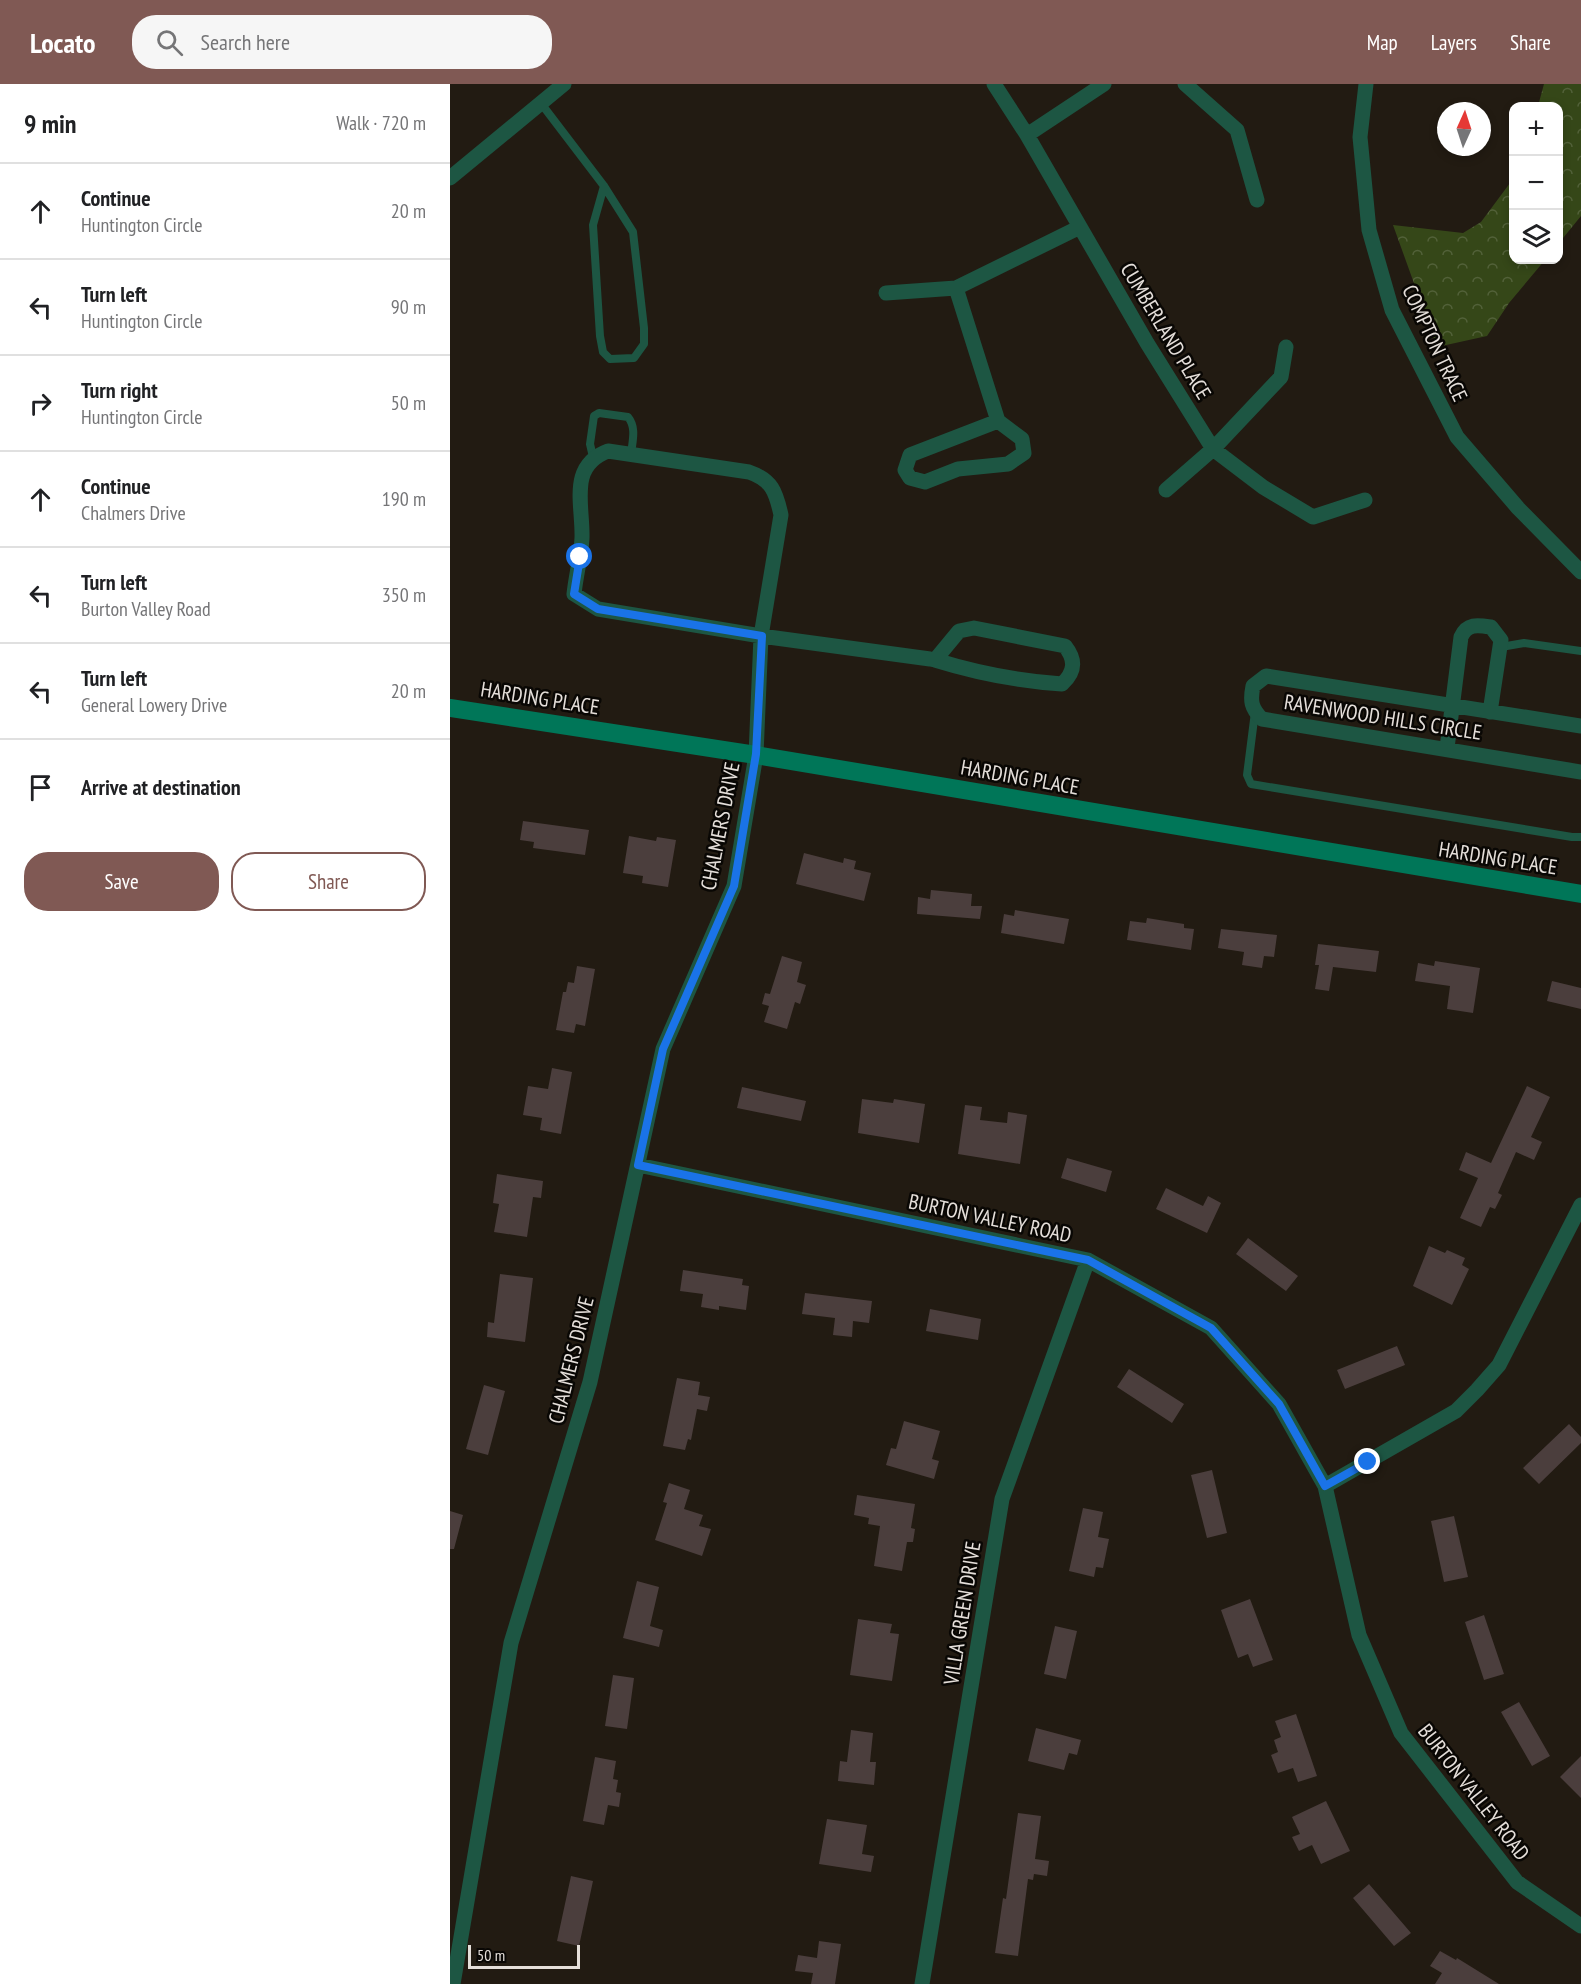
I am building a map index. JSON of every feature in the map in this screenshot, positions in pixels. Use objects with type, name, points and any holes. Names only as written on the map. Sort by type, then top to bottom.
[{"type":"main road","name":"HARDING PLACE","points":[[450,708],[756,754],[1581,894]]},
{"type":"street","points":[[450,178],[564,84]]},
{"type":"street","name":"CUMBERLAND PLACE","points":[[993,84],[1027,135],[1213,449],[1263,487],[1313,517],[1365,500]]},
{"type":"street","points":[[1027,135],[1104,84]]},
{"type":"street","points":[[1185,84],[1237,130],[1257,200]]},
{"type":"street","name":"COMPTON TRACE","points":[[1366,84],[1360,137],[1369,230],[1392,310],[1458,437],[1518,508],[1581,572]]},
{"type":"street","points":[[886,293],[956,288],[1080,227]]},
{"type":"street","points":[[956,288],[998,421],[1022,438],[1024,453],[1012,462],[958,469],[925,482],[910,478],[905,470],[910,455],[998,421]]},
{"type":"street","points":[[1166,490],[1213,449],[1281,377],[1286,347]]},
{"type":"street","points":[[631,455],[608,452],[593,457],[585,469],[579,490],[582,536],[574,594],[598,609],[762,636],[935,660],[977,673],[1016,681],[1062,684],[1069,678],[1073,666],[1072,656],[1065,646],[974,628],[959,631],[935,660]]},
{"type":"street","name":"CHALMERS DRIVE","points":[[453,1984],[511,1643],[590,1382],[663,1049],[734,886],[756,754],[762,636],[781,515],[776,495],[764,477],[748,472],[631,455]]},
{"type":"street","points":[[1447,748],[1464,630],[1471,626],[1491,627],[1498,633],[1501,647],[1490,712]]},
{"type":"street","name":"RAVENWOOD HILLS CIRCLE","points":[[1581,726],[1266,676],[1253,686],[1251,699],[1255,712],[1262,719],[1581,772]]},
{"type":"street","name":"BURTON VALLEY ROAD","points":[[638,1165],[1088,1260],[1211,1328],[1279,1404],[1325,1486],[1359,1635],[1401,1733],[1517,1882],[1581,1926]]},
{"type":"street","points":[[1325,1486],[1456,1411],[1477,1390],[1499,1365],[1581,1205]]},
{"type":"street","name":"VILLA GREEN DRIVE","points":[[922,1984],[1002,1499],[1088,1260]]},
{"type":"lane","points":[[540,102],[604,186],[633,232],[644,328],[644,344],[634,358],[610,359],[603,352],[600,336],[593,225],[604,186]]},
{"type":"lane","points":[[593,457],[590,444],[594,416],[599,413],[628,417],[634,427],[631,455]]},
{"type":"lane","points":[[1501,647],[1524,643],[1581,651]]},
{"type":"lane","points":[[1255,712],[1247,775],[1251,784],[1581,837]]},
{"type":"green space","points":[[1544,84],[1581,84],[1581,216],[1563,238],[1563,102],[1539,102]]},
{"type":"green space","points":[[1509,184],[1509,264],[1542,264],[1509,303],[1487,336],[1437,347],[1393,225],[1463,233],[1481,222]]},
{"type":"building","points":[[523,821],[589,830],[585,855],[533,848],[534,842],[520,840]]},
{"type":"building","points":[[629,836],[656,841],[657,837],[676,840],[668,887],[642,883],[643,876],[623,873]]},
{"type":"building","points":[[804,853],[843,863],[844,858],[856,861],[854,869],[871,873],[864,901],[796,884]]},
{"type":"building","points":[[931,890],[972,894],[971,906],[982,906],[980,919],[917,914],[918,897],[930,899]]},
{"type":"building","points":[[1015,910],[1069,919],[1064,944],[1001,933],[1004,914],[1014,916]]},
{"type":"building","points":[[1147,918],[1184,924],[1184,928],[1194,929],[1191,950],[1127,940],[1130,921],[1146,923]]},
{"type":"building","points":[[1221,929],[1277,935],[1274,957],[1264,956],[1262,968],[1242,965],[1244,952],[1218,948]]},
{"type":"building","points":[[1318,944],[1379,951],[1376,972],[1333,967],[1329,991],[1315,989],[1319,965],[1315,965]]},
{"type":"building","points":[[782,956],[802,962],[797,982],[806,985],[800,1004],[795,1002],[787,1029],[764,1022],[769,1006],[762,1004],[765,993],[770,994]]},
{"type":"building","points":[[1435,961],[1480,968],[1473,1013],[1447,1009],[1450,986],[1415,981],[1418,963],[1434,966]]},
{"type":"building","points":[[577,966],[595,969],[585,1026],[576,1024],[574,1033],[556,1030],[563,992],[566,992],[568,982],[574,983]]},
{"type":"building","points":[[1552,981],[1581,988],[1581,1009],[1547,1001]]},
{"type":"building","points":[[552,1068],[572,1072],[561,1134],[540,1130],[542,1118],[523,1115],[528,1086],[548,1089]]},
{"type":"building","points":[[1527,1086],[1550,1097],[1531,1137],[1542,1142],[1534,1160],[1516,1152],[1498,1193],[1502,1195],[1495,1209],[1490,1207],[1481,1227],[1460,1218],[1478,1178],[1459,1170],[1466,1152],[1491,1163]]},
{"type":"building","points":[[742,1087],[806,1101],[801,1121],[737,1108]]},
{"type":"building","points":[[862,1099],[893,1103],[894,1099],[925,1104],[919,1143],[858,1133]]},
{"type":"building","points":[[965,1105],[982,1107],[980,1120],[1007,1123],[1008,1112],[1027,1115],[1020,1164],[958,1154]]},
{"type":"building","points":[[1067,1158],[1112,1171],[1106,1192],[1061,1178]]},
{"type":"building","points":[[497,1174],[543,1181],[541,1198],[533,1197],[527,1237],[494,1232],[499,1204],[493,1203]]},
{"type":"building","points":[[1166,1188],[1203,1206],[1208,1196],[1221,1203],[1207,1233],[1156,1209]]},
{"type":"building","points":[[1248,1238],[1298,1276],[1286,1291],[1236,1254]]},
{"type":"building","points":[[1429,1246],[1445,1253],[1447,1250],[1465,1258],[1462,1265],[1469,1269],[1452,1305],[1413,1286]]},
{"type":"building","points":[[683,1270],[743,1279],[742,1285],[749,1286],[746,1310],[719,1306],[719,1310],[701,1307],[703,1294],[680,1291]]},
{"type":"building","points":[[500,1274],[533,1278],[525,1342],[487,1337],[488,1322],[494,1323]]},
{"type":"building","points":[[805,1293],[872,1301],[869,1323],[853,1321],[852,1337],[833,1335],[835,1318],[802,1314]]},
{"type":"building","points":[[930,1309],[981,1319],[978,1340],[926,1331]]},
{"type":"building","points":[[1397,1346],[1405,1365],[1345,1389],[1337,1370]]},
{"type":"building","points":[[1129,1369],[1184,1404],[1172,1423],[1117,1387]]},
{"type":"building","points":[[677,1378],[700,1382],[698,1395],[710,1397],[707,1411],[697,1409],[691,1440],[688,1439],[685,1450],[663,1446]]},
{"type":"building","points":[[484,1385],[505,1391],[488,1455],[466,1449]]},
{"type":"building","points":[[904,1421],[940,1431],[932,1459],[939,1461],[934,1479],[886,1465],[891,1448],[896,1449]]},
{"type":"building","points":[[1569,1424],[1581,1437],[1581,1443],[1539,1484],[1523,1468]]},
{"type":"building","points":[[1212,1470],[1227,1533],[1207,1538],[1191,1475]]},
{"type":"building","points":[[669,1483],[690,1490],[684,1509],[703,1515],[699,1526],[711,1529],[702,1556],[655,1540],[667,1503],[663,1502]]},
{"type":"building","points":[[857,1495],[915,1504],[911,1528],[915,1529],[913,1542],[907,1542],[902,1571],[874,1566],[880,1526],[868,1524],[869,1518],[854,1515]]},
{"type":"building","points":[[1083,1508],[1103,1512],[1098,1537],[1109,1539],[1103,1568],[1096,1567],[1094,1577],[1069,1571]]},
{"type":"building","points":[[450,1511],[463,1515],[454,1549],[450,1549]]},
{"type":"building","points":[[1454,1516],[1468,1577],[1444,1582],[1431,1521]]},
{"type":"building","points":[[637,1581],[659,1587],[650,1626],[663,1630],[659,1647],[623,1638]]},
{"type":"building","points":[[1250,1599],[1273,1660],[1253,1667],[1248,1654],[1238,1658],[1221,1610]]},
{"type":"building","points":[[1484,1615],[1504,1674],[1484,1680],[1465,1622]]},
{"type":"building","points":[[858,1619],[892,1624],[890,1633],[899,1634],[892,1681],[850,1675]]},
{"type":"building","points":[[1055,1626],[1077,1631],[1066,1679],[1044,1674]]},
{"type":"building","points":[[613,1675],[634,1678],[627,1729],[605,1726]]},
{"type":"building","points":[[1519,1702],[1550,1756],[1532,1766],[1501,1712]]},
{"type":"building","points":[[1296,1714],[1317,1776],[1298,1782],[1293,1768],[1278,1773],[1271,1755],[1278,1752],[1274,1740],[1281,1737],[1275,1721]]},
{"type":"building","points":[[1036,1728],[1081,1740],[1077,1755],[1069,1753],[1064,1770],[1028,1761]]},
{"type":"building","points":[[851,1730],[873,1733],[870,1762],[876,1762],[874,1785],[838,1781],[840,1761],[847,1762]]},
{"type":"building","points":[[1581,1756],[1581,1798],[1560,1777]]},
{"type":"building","points":[[595,1757],[616,1761],[613,1779],[618,1780],[616,1792],[621,1793],[619,1807],[608,1805],[604,1825],[583,1821]]},
{"type":"building","points":[[1326,1801],[1350,1851],[1321,1864],[1312,1845],[1299,1851],[1292,1837],[1300,1834],[1292,1817]]},
{"type":"building","points":[[1018,1813],[1041,1816],[1035,1859],[1049,1861],[1047,1876],[1034,1874],[1033,1880],[1028,1879],[1018,1956],[995,1953],[1003,1898],[1006,1899]]},
{"type":"building","points":[[827,1819],[867,1825],[862,1854],[874,1856],[871,1872],[819,1864]]},
{"type":"building","points":[[571,1876],[593,1881],[579,1946],[557,1941]]},
{"type":"building","points":[[1369,1884],[1411,1933],[1394,1946],[1353,1898]]},
{"type":"building","points":[[819,1941],[841,1944],[835,1984],[811,1984],[813,1973],[795,1971],[798,1955],[817,1958]]},
{"type":"building","points":[[1440,1951],[1456,1960],[1457,1958],[1499,1984],[1435,1984],[1442,1973],[1430,1966]]},
{"type":"route","points":[[580,557],[576,570],[574,594],[598,609],[762,636],[756,754],[734,886],[663,1049],[638,1165],[1088,1260],[1211,1328],[1279,1404],[1325,1486],[1368,1462]]}]
